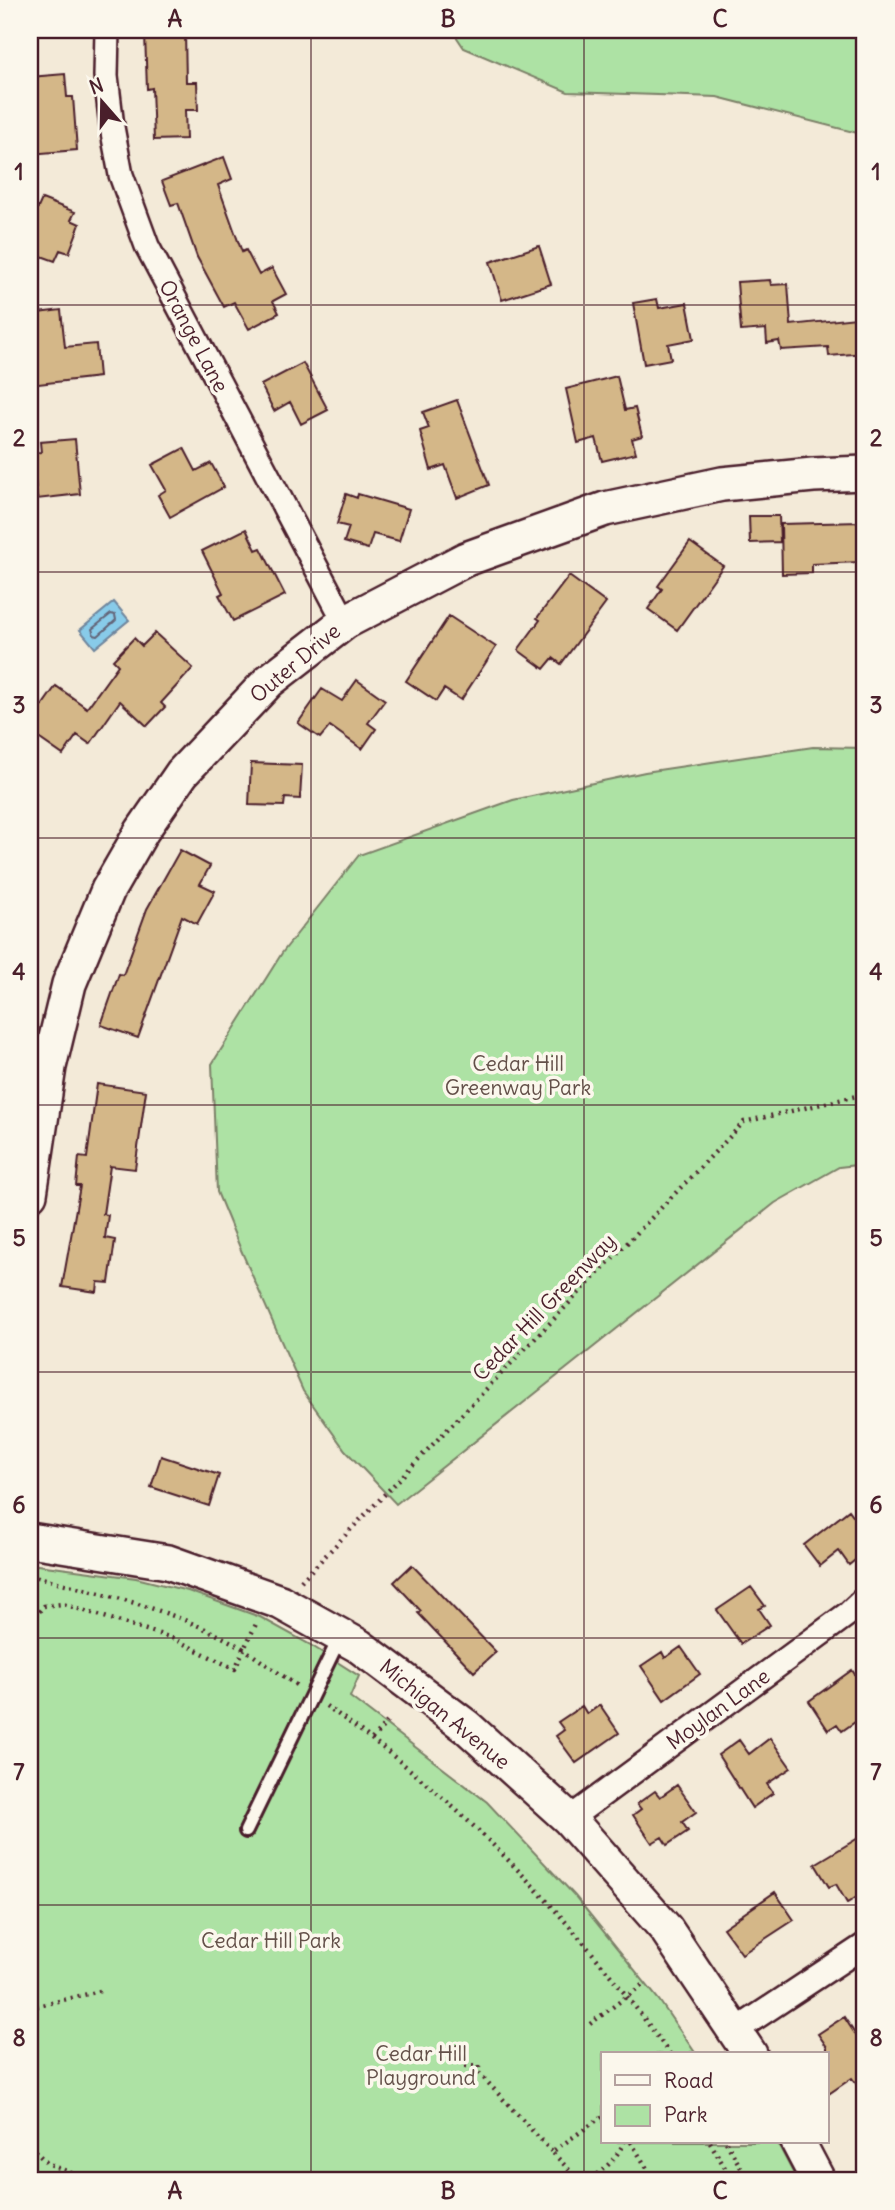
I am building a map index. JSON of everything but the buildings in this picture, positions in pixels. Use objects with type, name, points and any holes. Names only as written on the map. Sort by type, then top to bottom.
[{"type":"street","name":"Orange Lane","points":[[107,30],[106,76],[112,127],[121,175],[139,225],[159,270],[345,622]]},
{"type":"street","name":"Outer Drive","points":[[30,1194],[47,1080],[66,995],[108,890],[142,831],[194,758],[262,687],[345,622],[466,559],[605,509],[722,484],[865,473]]},
{"type":"street","name":"Michigan Avenue","points":[[30,1540],[168,1562],[274,1600],[359,1646],[467,1727],[569,1819],[666,1929],[743,2043]]},
{"type":"street","name":"Moylan Lane","points":[[569,1819],[838,1621],[865,1598]]},
{"type":"street","points":[[743,2043],[865,1945]]},
{"type":"street","points":[[799,2144],[818,2180]]},
{"type":"lane","points":[[246,1831],[341,1637]]},
{"type":"path","name":"Cedar Hill Greenway","points":[[244,1649],[274,1600],[744,1122],[865,1094]]},
{"type":"path","points":[[30,1575],[127,1601],[178,1617],[219,1634],[372,1739],[420,1776],[473,1824],[570,1925],[669,2052]]},
{"type":"path","points":[[30,1622],[44,1606],[64,1604],[172,1638],[235,1669],[244,1649]]},
{"type":"path","points":[[372,1739],[387,1722]]},
{"type":"path","points":[[590,2024],[646,1982]]},
{"type":"path","points":[[30,2008],[100,1991]]},
{"type":"path","points":[[465,2066],[480,2066],[479,2073],[552,2152],[582,2180],[592,2178],[618,2155],[623,2144]]},
{"type":"path","points":[[552,2152],[601,2117]]},
{"type":"path","points":[[632,2144],[648,2170]]},
{"type":"path","points":[[711,2144],[732,2180]]},
{"type":"path","points":[[727,2144],[748,2180]]},
{"type":"path","points":[[30,2146],[47,2162],[88,2180]]},
{"type":"green space","points":[[452,30],[865,30],[865,135],[717,97],[568,92],[464,48]]},
{"type":"green space","name":"Cedar Hill Greenway Park","points":[[813,747],[865,748],[865,1164],[839,1167],[775,1203],[396,1504],[345,1450],[303,1391],[241,1250],[217,1192],[212,1064],[282,953],[359,855],[513,800],[645,772]]},
{"type":"green space","name":"Cedar Hill Park","points":[[30,1564],[136,1578],[188,1591],[260,1617],[359,1676],[350,1697],[487,1802],[575,1896],[659,2000],[695,2052],[601,2052],[601,2144],[778,2144],[797,2180],[30,2180]]},
{"type":"water","points":[[114,602],[129,620],[95,648],[80,630]]},
{"type":"park label","name":"Cedar Hill Playground","points":[[421,2065]]}]
